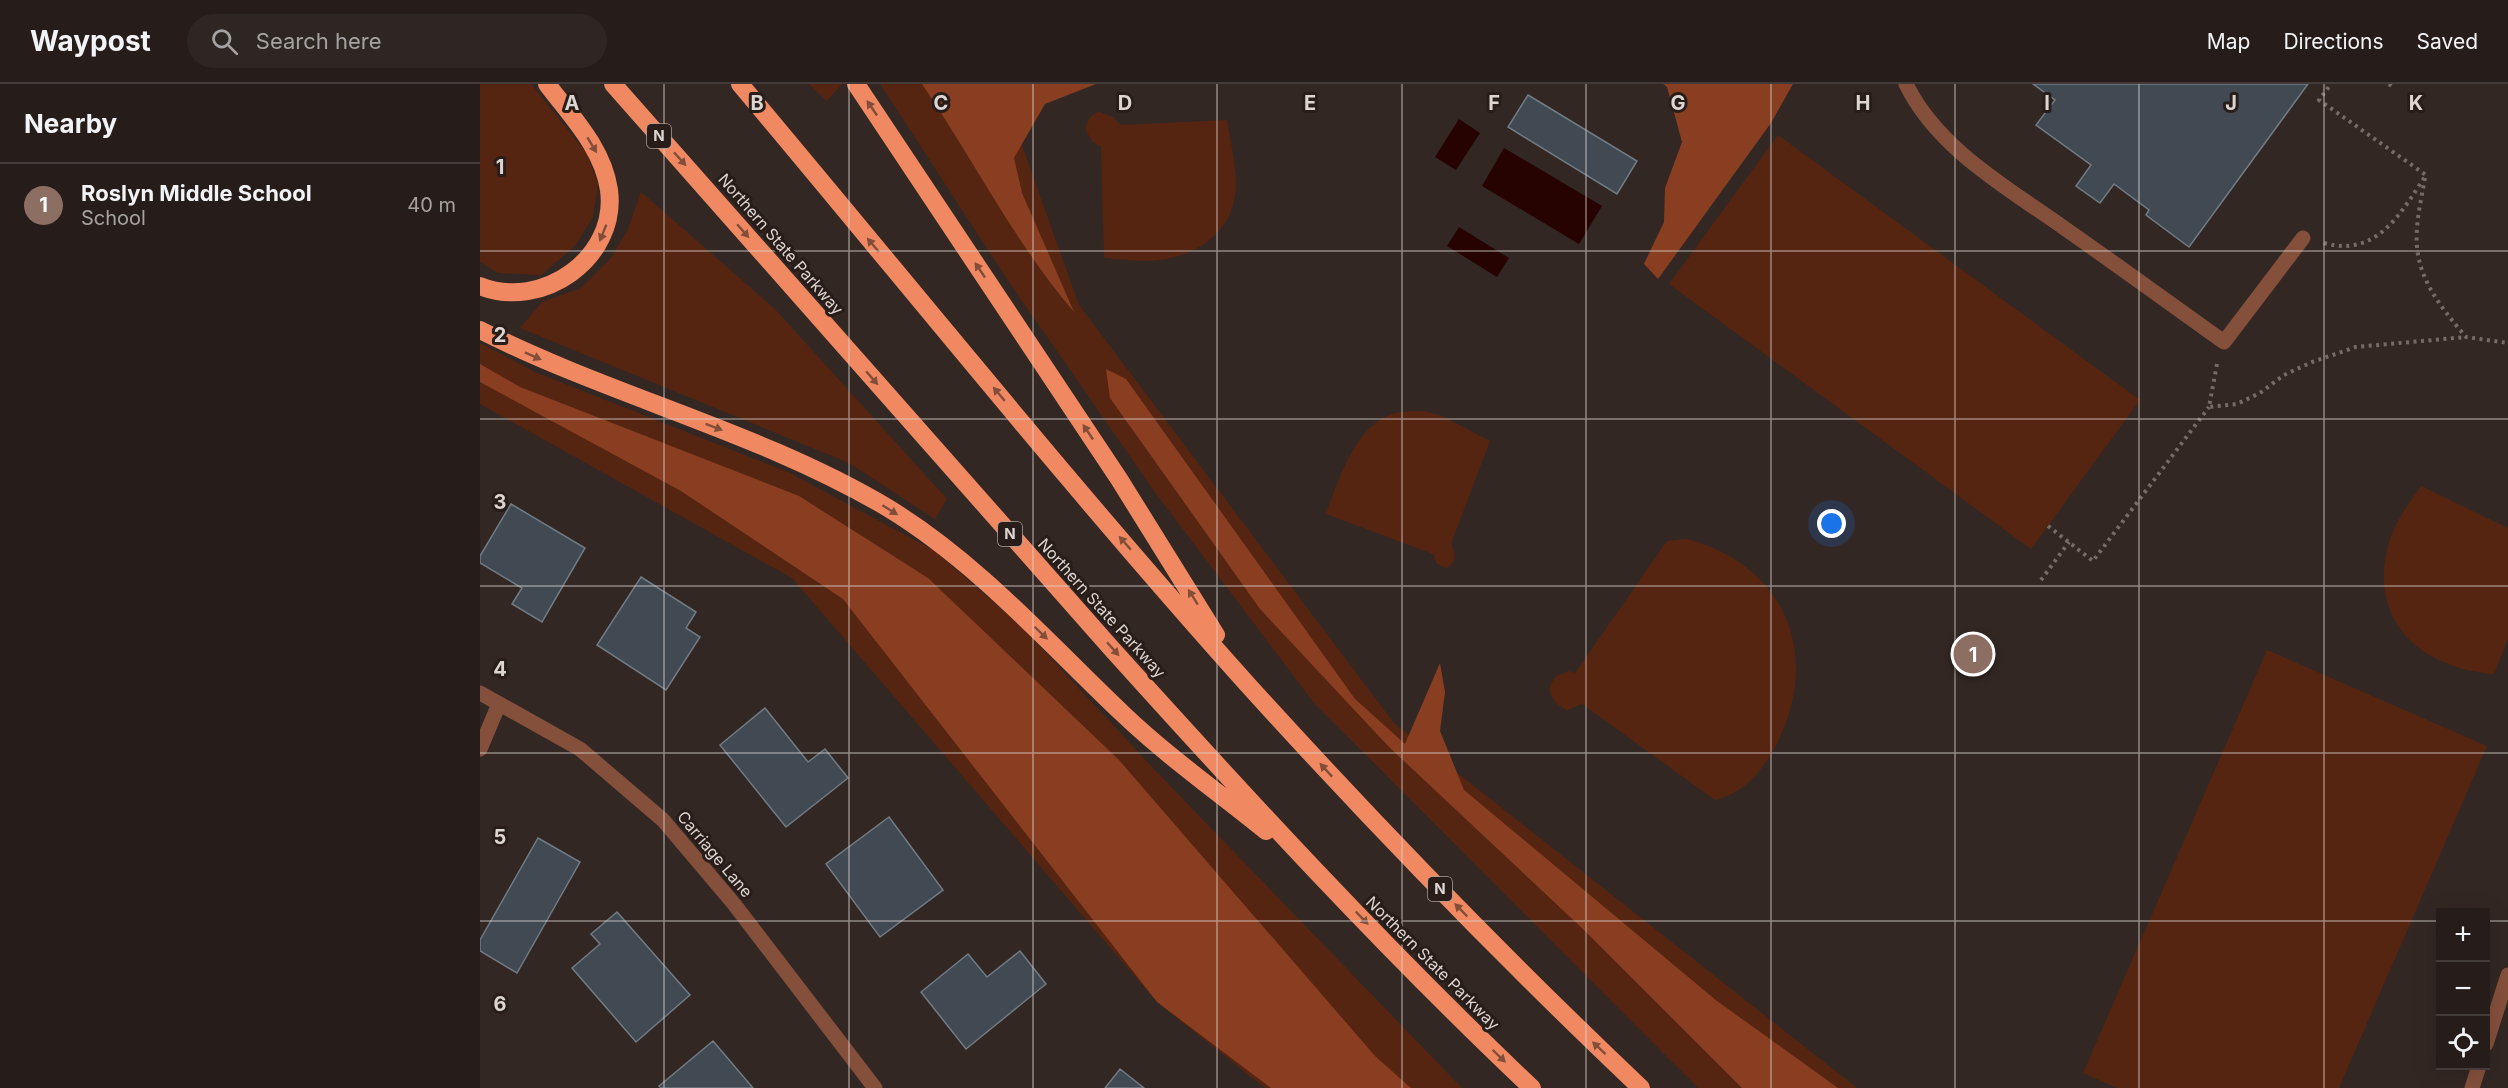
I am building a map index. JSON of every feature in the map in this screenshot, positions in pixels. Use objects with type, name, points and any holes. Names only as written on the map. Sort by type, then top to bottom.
[{"type":"highway","points":[[480,286],[500,292],[517,293],[546,287],[574,272],[585,262],[602,239],[607,225],[609,190],[596,150],[547,84]]},
{"type":"highway","name":"Northern State Parkway","points":[[613,84],[1083,617],[1321,876],[1410,968],[1532,1088]]},
{"type":"highway","name":"N","points":[[740,84],[931,314],[1246,682],[1334,779],[1487,937],[1641,1088]]},
{"type":"highway","points":[[856,84],[1119,479],[1246,682]]},
{"type":"highway","points":[[480,330],[550,363],[816,470],[888,509],[925,533],[991,585],[1125,716],[1321,876]]},
{"type":"street","points":[[1906,84],[1920,109],[1954,147],[2224,342],[2303,238]]},
{"type":"street","name":"Carriage Lane","points":[[480,693],[580,749],[663,819],[734,904],[875,1088]]},
{"type":"street","points":[[480,749],[499,704]]},
{"type":"street","points":[[2490,1031],[2508,975]]},
{"type":"street","points":[[2472,1088],[2477,1070]]},
{"type":"path","points":[[2331,84],[2319,100],[2426,175]]},
{"type":"path","points":[[2389,84],[2394,88]]},
{"type":"path","points":[[2303,238],[2339,247],[2361,244],[2383,232],[2398,217],[2426,175]]},
{"type":"path","points":[[2426,175],[2416,231],[2421,273],[2437,303],[2466,337]]},
{"type":"path","points":[[2209,407],[2237,404],[2260,393],[2284,375],[2312,362],[2356,347],[2466,337],[2508,343]]},
{"type":"path","points":[[2048,526],[2093,561],[2209,407],[2213,377],[2224,342]]},
{"type":"path","points":[[2041,580],[2068,542]]},
{"type":"shaded area","points":[[480,84],[531,84],[587,154],[598,184],[593,217],[575,246],[541,275],[498,273],[480,262]]},
{"type":"shaded area","points":[[809,84],[842,84],[827,101]]},
{"type":"shaded area","points":[[880,84],[1000,84],[1079,305],[1394,723],[1857,1088],[1698,1088],[1314,703],[1154,491],[1007,279]]},
{"type":"shaded area","points":[[922,84],[1096,84],[1045,104],[1014,158],[1022,193],[1074,312],[1013,229]]},
{"type":"shaded area","points":[[1663,84],[1793,84],[1771,123],[1658,279],[1644,264],[1664,222],[1665,188],[1682,142],[1667,87]]},
{"type":"shaded area","points":[[1099,112],[1113,117],[1121,125],[1227,120],[1236,176],[1234,201],[1229,216],[1210,240],[1183,255],[1167,259],[1150,261],[1104,258],[1101,147],[1093,142],[1086,131],[1089,119]]},
{"type":"shaded area","points":[[1459,119],[1480,133],[1456,170],[1435,157]]},
{"type":"shaded area","points":[[1778,135],[2140,400],[2031,549],[1669,284]]},
{"type":"shaded area","points":[[1504,148],[1602,206],[1579,244],[1482,186]]},
{"type":"shaded area","points":[[641,192],[775,309],[947,499],[935,519],[849,463],[520,328],[542,302],[581,288],[611,258],[628,229]]},
{"type":"shaded area","points":[[1459,227],[1509,258],[1497,277],[1447,246]]},
{"type":"shaded area","points":[[480,343],[535,372],[790,473],[935,551],[1021,626],[1153,768],[1462,1088],[1265,1088],[1157,1002],[792,578],[480,404]]},
{"type":"shaded area","points":[[480,364],[520,387],[799,496],[928,578],[1119,760],[1375,1056],[1411,1088],[1271,1088],[1157,1002],[843,599],[681,491],[480,382]]},
{"type":"shaded area","points":[[1106,369],[1126,379],[1355,699],[1405,744],[1440,663],[1445,692],[1440,731],[1464,790],[1717,1001],[1838,1088],[1742,1088],[1584,930],[1389,747],[1260,609],[1110,398]]},
{"type":"shaded area","points":[[1424,411],[1442,416],[1490,441],[1451,544],[1455,554],[1454,560],[1447,568],[1437,564],[1433,554],[1326,514],[1348,459],[1365,433],[1387,416],[1401,412]]},
{"type":"shaded area","points":[[2421,486],[2508,528],[2508,639],[2494,674],[2467,670],[2443,662],[2422,650],[2405,635],[2393,616],[2386,595],[2384,570],[2389,542],[2399,520]]},
{"type":"shaded area","points":[[1687,539],[1721,552],[1749,569],[1770,592],[1786,617],[1794,646],[1796,677],[1790,710],[1777,743],[1760,771],[1752,779],[1736,792],[1715,800],[1582,704],[1567,710],[1557,704],[1550,691],[1557,676],[1569,671],[1575,673],[1667,541]]},
{"type":"shaded area","points":[[2267,650],[2487,746],[2339,1088],[2117,1088],[2083,1073]]},
{"type":"building","points":[[2033,84],[2308,84],[2189,247],[2146,215],[2149,210],[2114,184],[2100,203],[2076,186],[2091,165],[2036,125],[2055,100]]},
{"type":"building","points":[[1528,95],[1637,161],[1617,194],[1508,127]]},
{"type":"building","points":[[511,504],[585,548],[542,622],[512,604],[522,588],[480,563],[480,556]]},
{"type":"building","points":[[641,577],[696,612],[686,628],[700,637],[666,690],[597,645]]},
{"type":"building","points":[[765,708],[808,762],[825,749],[848,778],[786,827],[720,745]]},
{"type":"building","points":[[889,817],[943,890],[880,937],[826,864]]},
{"type":"building","points":[[538,838],[580,862],[517,973],[480,951],[480,940]]},
{"type":"building","points":[[617,912],[690,995],[636,1042],[572,968],[600,944],[591,934]]},
{"type":"building","points":[[1020,951],[1046,984],[966,1049],[921,992],[968,954],[987,977]]},
{"type":"building","points":[[713,1041],[753,1088],[661,1088],[659,1086]]},
{"type":"building","points":[[1120,1069],[1144,1088],[1105,1088]]},
{"type":"place","name":"Roslyn Middle School","points":[[1973,654]]}]
